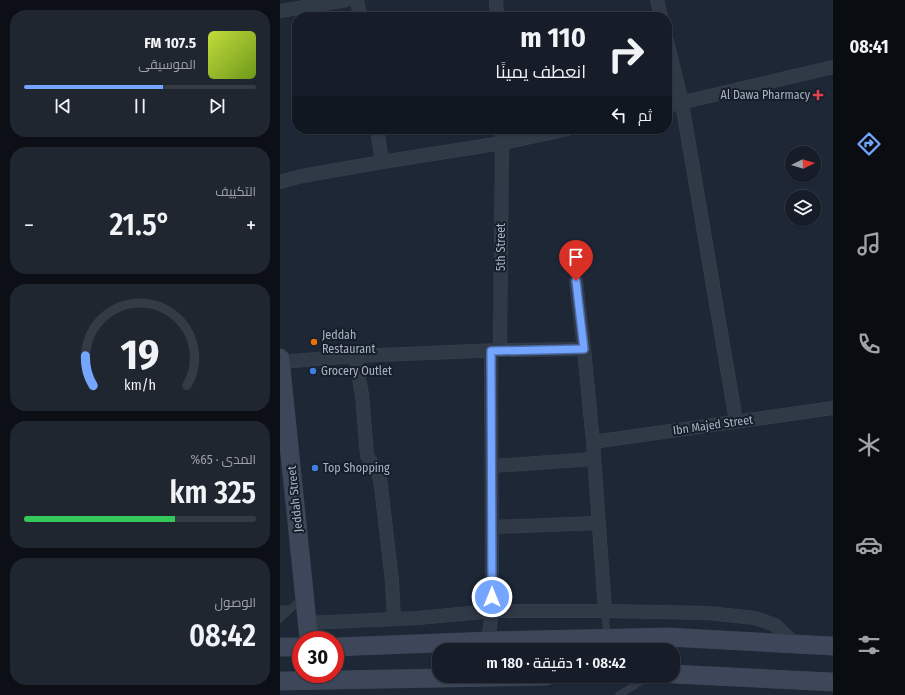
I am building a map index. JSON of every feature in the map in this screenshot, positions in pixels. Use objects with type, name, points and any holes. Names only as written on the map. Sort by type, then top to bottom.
[{"type":"main road","name":"Jeddah Street","points":[[280,358],[308,631]]},
{"type":"main road","points":[[344,647],[488,641],[666,637],[833,646]]},
{"type":"main road","points":[[280,647],[292,647]]},
{"type":"main road","points":[[680,674],[833,682]]},
{"type":"main road","points":[[344,677],[432,676]]},
{"type":"main road","points":[[280,680],[292,679]]},
{"type":"street","points":[[280,11],[346,0]]},
{"type":"street","points":[[357,0],[359,12]]},
{"type":"street","points":[[496,0],[497,12]]},
{"type":"street","points":[[657,0],[660,12]]},
{"type":"street","points":[[672,62],[682,103],[736,421]]},
{"type":"street","points":[[672,105],[833,67]]},
{"type":"street","points":[[378,134],[382,162]]},
{"type":"street","name":"5th Street","points":[[488,641],[492,611],[492,466],[501,134]]},
{"type":"street","points":[[280,182],[302,176],[502,143],[544,134]]},
{"type":"street","points":[[576,281],[593,442],[605,612]]},
{"type":"street","points":[[280,362],[355,356],[496,350],[584,349]]},
{"type":"street","points":[[355,356],[362,395],[367,455],[380,478],[392,581],[394,619]]},
{"type":"street","name":"Ibn Majed Street","points":[[593,442],[833,408]]},
{"type":"street","points":[[492,466],[594,459]]},
{"type":"street","points":[[492,527],[599,523]]},
{"type":"street","points":[[315,631],[394,619],[492,611],[708,612],[756,618],[775,626],[794,643]]},
{"type":"lane","points":[[280,619],[305,596]]},
{"type":"lane","points":[[280,609],[290,609]]},
{"type":"lane","points":[[605,612],[607,638]]},
{"type":"lane","points":[[619,695],[639,683]]},
{"type":"place","name":"Al Dawa Pharmacy","points":[[818,95]]},
{"type":"place","name":"Jeddah Restaurant","points":[[314,342]]},
{"type":"place","name":"Grocery Outlet","points":[[313,371]]},
{"type":"place","name":"Top Shopping","points":[[315,468]]},
{"type":"route","points":[[492,597],[491,351],[584,349],[576,281]]}]
